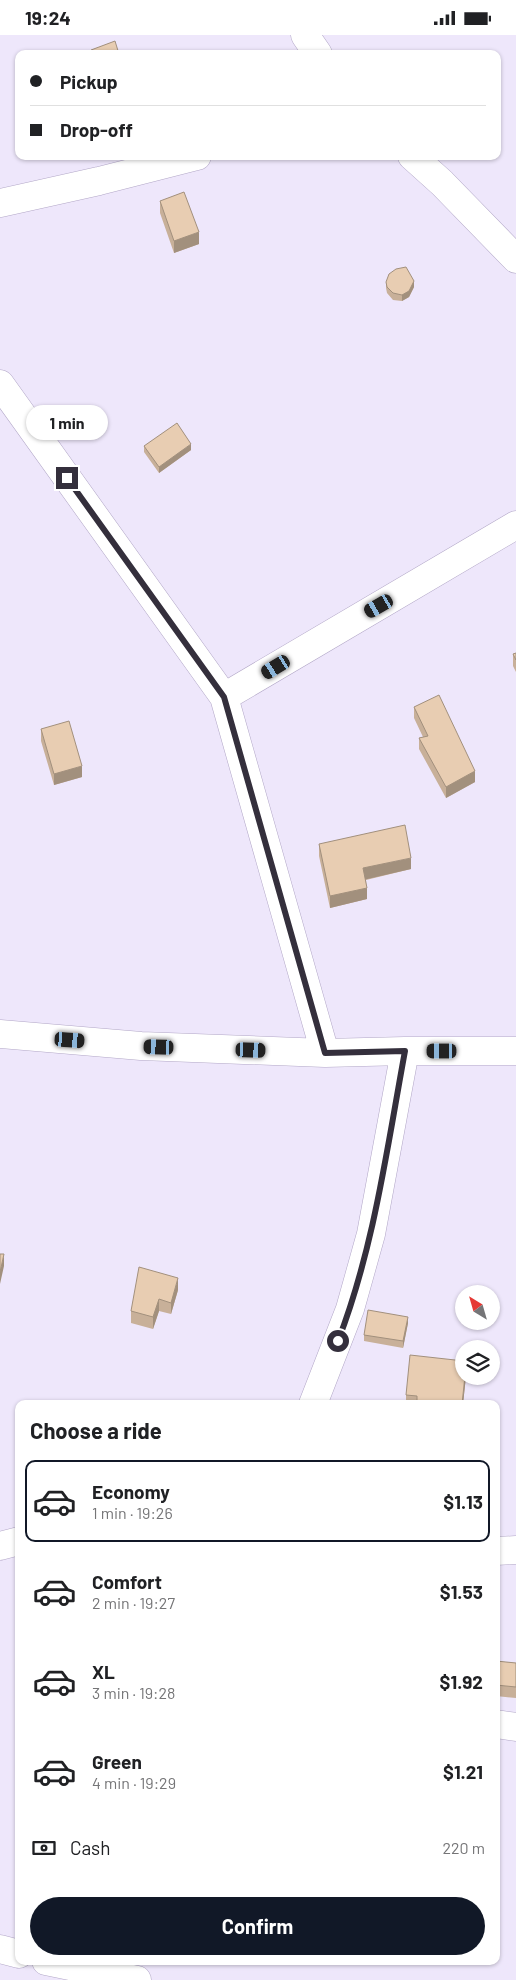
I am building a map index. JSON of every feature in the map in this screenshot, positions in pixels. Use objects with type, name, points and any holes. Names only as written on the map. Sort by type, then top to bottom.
[{"type":"street","points":[[305,35],[315,50]]},
{"type":"street","points":[[0,203],[100,181],[182,160]]},
{"type":"street","points":[[416,160],[442,183],[516,259]]},
{"type":"street","points":[[0,383],[224,697],[325,1053]]},
{"type":"street","points":[[224,697],[516,525]]},
{"type":"street","points":[[0,1034],[141,1046],[325,1053],[516,1051]]},
{"type":"street","points":[[315,1400],[350,1309],[371,1234],[405,1051]]},
{"type":"street","points":[[0,1547],[15,1542]]},
{"type":"street","points":[[500,1551],[516,1550]]},
{"type":"street","points":[[500,1725],[516,1727]]},
{"type":"street","points":[[0,1949],[15,1953]]},
{"type":"street","points":[[65,1965],[137,1980]]},
{"type":"building","points":[[115,41],[118,50],[91,50]]},
{"type":"building","points":[[184,192],[199,232],[174,241],[160,201]]},
{"type":"building","points":[[406,267],[414,281],[409,291],[402,295],[393,293],[387,287],[386,282],[389,274],[396,269]]},
{"type":"building","points":[[177,423],[191,444],[159,467],[144,446]]},
{"type":"building","points":[[439,695],[475,771],[446,787],[419,738],[428,736],[414,707]]},
{"type":"building","points":[[69,721],[82,766],[54,774],[41,729]]},
{"type":"building","points":[[405,825],[411,858],[363,868],[367,888],[330,896],[319,844]]},
{"type":"building","points":[[0,1254],[4,1254],[0,1272]]},
{"type":"building","points":[[139,1267],[178,1278],[171,1303],[159,1299],[153,1317],[131,1311]]},
{"type":"building","points":[[368,1310],[408,1317],[403,1341],[364,1335]]},
{"type":"building","points":[[410,1355],[455,1360],[455,1385],[464,1385],[462,1400],[417,1400],[417,1396],[406,1395]]},
{"type":"building","points":[[500,1661],[516,1663],[516,1687],[500,1685]]},
{"type":"route","points":[[67,478],[224,697],[325,1053],[405,1051],[371,1234],[350,1309],[338,1341]]}]
